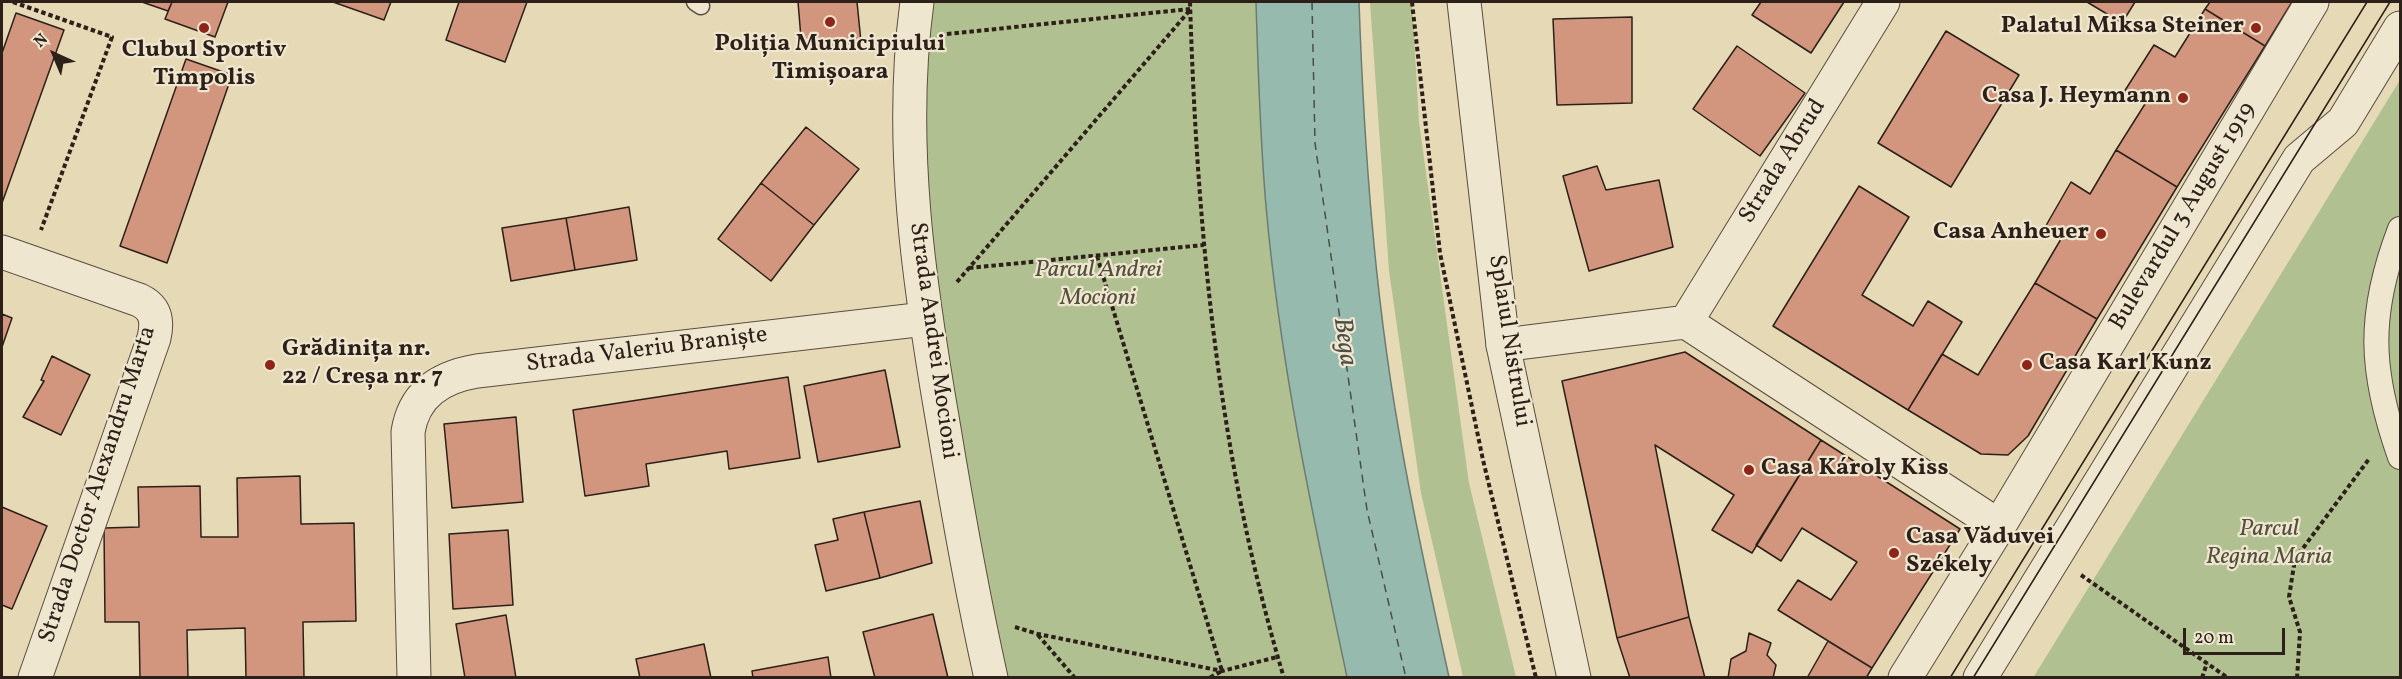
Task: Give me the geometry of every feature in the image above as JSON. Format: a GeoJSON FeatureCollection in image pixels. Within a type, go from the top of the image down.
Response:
{"type":"FeatureCollection","features":[{"type":"Feature","properties":{"kind":"street","name":"Strada Andrei Mocioni"},"geometry":{"type":"LineString","coordinates":[[917,2],[912,38],[912,179],[925,319],[977,615],[991,678]]}},
{"type":"Feature","properties":{"kind":"street","name":"Splaiul Nistrului"},"geometry":{"type":"LineString","coordinates":[[1464,2],[1503,345],[1574,678]]}},
{"type":"Feature","properties":{"kind":"street","name":"Strada Abrud"},"geometry":{"type":"LineString","coordinates":[[1686,322],[1883,2]]}},
{"type":"Feature","properties":{"kind":"street","name":"Bulevardul 3 August 1919"},"geometry":{"type":"LineString","coordinates":[[1905,678],[1999,526],[2312,2]]}},
{"type":"Feature","properties":{"kind":"street"},"geometry":{"type":"LineString","coordinates":[[1980,678],[2300,159],[2343,122],[2400,28]]}},
{"type":"Feature","properties":{"kind":"street"},"geometry":{"type":"LineString","coordinates":[[2400,229],[2390,255],[2376,309],[2377,370],[2391,430],[2400,457]]}},
{"type":"Feature","properties":{"kind":"street","name":"Strada Doctor Alexandru Marta"},"geometry":{"type":"LineString","coordinates":[[16,257],[144,302],[154,313],[156,326],[35,678]]}},
{"type":"Feature","properties":{"kind":"street","name":"Strada Valeriu Braniște"},"geometry":{"type":"LineString","coordinates":[[414,678],[408,441],[412,414],[422,397],[442,381],[463,374],[925,319]]}},
{"type":"Feature","properties":{"kind":"street"},"geometry":{"type":"LineString","coordinates":[[1503,345],[1686,322],[1999,526]]}},
{"type":"Feature","properties":{"kind":"path"},"geometry":{"type":"LineString","coordinates":[[13,2],[112,37],[16,257]]}},
{"type":"Feature","properties":{"kind":"path"},"geometry":{"type":"LineString","coordinates":[[1185,2],[1191,9]]}},
{"type":"Feature","properties":{"kind":"path"},"geometry":{"type":"LineString","coordinates":[[1190,2],[1204,245],[1216,351],[1256,579],[1284,678]]}},
{"type":"Feature","properties":{"kind":"path"},"geometry":{"type":"LineString","coordinates":[[1412,2],[1440,253],[1483,460],[1536,678]]}},
{"type":"Feature","properties":{"kind":"path"},"geometry":{"type":"LineString","coordinates":[[912,38],[1191,9]]}},
{"type":"Feature","properties":{"kind":"path"},"geometry":{"type":"LineString","coordinates":[[925,319],[1191,9]]}},
{"type":"Feature","properties":{"kind":"path"},"geometry":{"type":"LineString","coordinates":[[968,268],[1204,245]]}},
{"type":"Feature","properties":{"kind":"path"},"geometry":{"type":"LineString","coordinates":[[1096,256],[1222,671]]}},
{"type":"Feature","properties":{"kind":"path"},"geometry":{"type":"LineString","coordinates":[[2297,678],[2300,632],[2289,597],[2295,560],[2391,430]]}},
{"type":"Feature","properties":{"kind":"path"},"geometry":{"type":"LineString","coordinates":[[2077,572],[2228,678]]}},
{"type":"Feature","properties":{"kind":"path"},"geometry":{"type":"LineString","coordinates":[[977,615],[1038,634],[1222,671]]}},
{"type":"Feature","properties":{"kind":"path"},"geometry":{"type":"LineString","coordinates":[[1038,634],[1075,678]]}},
{"type":"Feature","properties":{"kind":"path"},"geometry":{"type":"LineString","coordinates":[[1209,678],[1222,671],[1278,657]]}},
{"type":"Feature","properties":{"kind":"path"},"geometry":{"type":"LineString","coordinates":[[2202,678],[2207,663]]}},
{"type":"Feature","properties":{"kind":"green space","name":"Parcul Andrei Mocioni"},"geometry":{"type":"Polygon","coordinates":[[[917,2],[1256,2],[1264,180],[1272,266],[1299,443],[1347,677],[991,677],[925,319],[917,2]]]}},
{"type":"Feature","properties":{"kind":"green space"},"geometry":{"type":"Polygon","coordinates":[[[1370,2],[1412,2],[1419,122],[1469,483],[1516,677],[1463,677],[1421,493],[1389,271],[1370,2]]]}},
{"type":"Feature","properties":{"kind":"green space","name":"Parcul Regina Maria"},"geometry":{"type":"Polygon","coordinates":[[[2400,80],[2400,677],[2033,678],[2400,80]]]}},
{"type":"Feature","properties":{"kind":"water","name":"Bega"},"geometry":{"type":"Polygon","coordinates":[[[1256,2],[1359,2],[1367,163],[1390,379],[1410,493],[1449,677],[1347,677],[1299,443],[1272,266],[1264,180],[1256,2]]]}},
{"type":"Feature","properties":{"kind":"building"},"geometry":{"type":"Polygon","coordinates":[[[142,2],[172,2],[168,11],[142,2]]]}},
{"type":"Feature","properties":{"kind":"building","name":"Clubul Sportiv Timpolis"},"geometry":{"type":"Polygon","coordinates":[[[172,2],[228,2],[215,37],[165,19],[172,2]]]}},
{"type":"Feature","properties":{"kind":"building"},"geometry":{"type":"Polygon","coordinates":[[[333,2],[391,2],[384,20],[333,2]]]}},
{"type":"Feature","properties":{"kind":"building"},"geometry":{"type":"Polygon","coordinates":[[[459,2],[527,2],[505,62],[446,40],[459,2]]]}},
{"type":"Feature","properties":{"kind":"building","name":"Poliția Municipiului Timișoara"},"geometry":{"type":"Polygon","coordinates":[[[798,2],[857,2],[861,42],[802,50],[798,2]]]}},
{"type":"Feature","properties":{"kind":"building"},"geometry":{"type":"Polygon","coordinates":[[[1761,2],[1844,2],[1811,53],[1752,15],[1761,2]]]}},
{"type":"Feature","properties":{"kind":"building"},"geometry":{"type":"Polygon","coordinates":[[[2087,2],[2135,2],[2122,23],[2087,2]]]}},
{"type":"Feature","properties":{"kind":"building","name":"Palatul Miksa Steiner"},"geometry":{"type":"Polygon","coordinates":[[[2210,2],[2292,2],[2265,46],[2205,9],[2210,2]]]}},
{"type":"Feature","properties":{"kind":"building","name":"Casa J. Heymann"},"geometry":{"type":"Polygon","coordinates":[[[2205,9],[2265,46],[2177,187],[2116,150],[2145,104],[2124,92],[2154,45],[2175,57],[2205,9]]]}},
{"type":"Feature","properties":{"kind":"building"},"geometry":{"type":"Polygon","coordinates":[[[16,13],[64,30],[2,203],[2,53],[16,13]]]}},
{"type":"Feature","properties":{"kind":"building"},"geometry":{"type":"Polygon","coordinates":[[[1632,17],[1632,103],[1557,105],[1553,19],[1632,17]]]}},
{"type":"Feature","properties":{"kind":"building"},"geometry":{"type":"Polygon","coordinates":[[[1946,31],[2019,75],[1951,187],[1878,143],[1946,31]]]}},
{"type":"Feature","properties":{"kind":"building"},"geometry":{"type":"Polygon","coordinates":[[[1737,46],[1805,93],[1760,156],[1693,109],[1737,46]]]}},
{"type":"Feature","properties":{"kind":"building"},"geometry":{"type":"Polygon","coordinates":[[[186,59],[232,75],[167,263],[120,246],[186,59]]]}},
{"type":"Feature","properties":{"kind":"building"},"geometry":{"type":"Polygon","coordinates":[[[806,127],[859,169],[814,225],[761,183],[806,127]]]}},
{"type":"Feature","properties":{"kind":"building","name":"Casa Anheuer"},"geometry":{"type":"Polygon","coordinates":[[[2116,150],[2177,187],[2097,319],[2035,283],[2061,239],[2044,229],[2071,182],[2090,194],[2116,150]]]}},
{"type":"Feature","properties":{"kind":"building"},"geometry":{"type":"Polygon","coordinates":[[[1597,166],[1606,190],[1659,180],[1673,247],[1589,271],[1563,176],[1597,166]]]}},
{"type":"Feature","properties":{"kind":"building"},"geometry":{"type":"Polygon","coordinates":[[[761,183],[814,225],[771,281],[718,239],[761,183]]]}},
{"type":"Feature","properties":{"kind":"building"},"geometry":{"type":"Polygon","coordinates":[[[1859,186],[1909,217],[1862,295],[1913,326],[1928,301],[1962,322],[1908,410],[1773,326],[1859,186]]]}},
{"type":"Feature","properties":{"kind":"building"},"geometry":{"type":"Polygon","coordinates":[[[629,207],[637,260],[575,270],[566,218],[629,207]]]}},
{"type":"Feature","properties":{"kind":"building"},"geometry":{"type":"Polygon","coordinates":[[[566,218],[575,270],[511,281],[502,228],[566,218]]]}},
{"type":"Feature","properties":{"kind":"building","name":"Casa Karl Kunz"},"geometry":{"type":"Polygon","coordinates":[[[2035,283],[2097,319],[2028,436],[2008,455],[1981,454],[1908,410],[1942,354],[1978,375],[2035,283]]]}},
{"type":"Feature","properties":{"kind":"building"},"geometry":{"type":"Polygon","coordinates":[[[2,314],[12,318],[2,347],[2,314]]]}},
{"type":"Feature","properties":{"kind":"building","name":"Casa Károly Kiss"},"geometry":{"type":"Polygon","coordinates":[[[1685,352],[1821,440],[1752,553],[1712,530],[1734,495],[1655,445],[1689,617],[1617,638],[1562,381],[1685,352]]]}},
{"type":"Feature","properties":{"kind":"building"},"geometry":{"type":"Polygon","coordinates":[[[52,356],[90,375],[61,435],[23,417],[44,381],[41,380],[52,356]]]}},
{"type":"Feature","properties":{"kind":"building"},"geometry":{"type":"Polygon","coordinates":[[[885,370],[900,447],[818,462],[804,386],[885,370]]]}},
{"type":"Feature","properties":{"kind":"building"},"geometry":{"type":"Polygon","coordinates":[[[788,377],[800,458],[729,469],[727,451],[646,464],[649,486],[585,496],[573,410],[788,377]]]}},
{"type":"Feature","properties":{"kind":"building"},"geometry":{"type":"Polygon","coordinates":[[[516,417],[523,502],[452,508],[444,424],[516,417]]]}},
{"type":"Feature","properties":{"kind":"building","name":"Casa Văduvei Székely"},"geometry":{"type":"Polygon","coordinates":[[[1821,440],[1960,529],[1872,668],[1778,610],[1798,580],[1831,600],[1857,562],[1802,528],[1781,561],[1756,545],[1821,440]]]}},
{"type":"Feature","properties":{"kind":"building"},"geometry":{"type":"Polygon","coordinates":[[[300,476],[301,524],[354,523],[356,621],[303,622],[304,678],[246,678],[245,628],[187,630],[188,678],[140,678],[139,622],[105,622],[104,528],[139,527],[138,487],[200,486],[201,537],[238,537],[237,478],[300,476]]]}},
{"type":"Feature","properties":{"kind":"building"},"geometry":{"type":"Polygon","coordinates":[[[920,501],[932,563],[880,578],[864,512],[920,501]]]}},
{"type":"Feature","properties":{"kind":"building"},"geometry":{"type":"Polygon","coordinates":[[[2,507],[47,526],[12,609],[2,605],[2,507]]]}},
{"type":"Feature","properties":{"kind":"building"},"geometry":{"type":"Polygon","coordinates":[[[864,512],[880,578],[826,591],[815,545],[838,540],[833,519],[864,512]]]}},
{"type":"Feature","properties":{"kind":"building"},"geometry":{"type":"Polygon","coordinates":[[[508,530],[513,605],[453,609],[449,534],[508,530]]]}},
{"type":"Feature","properties":{"kind":"building"},"geometry":{"type":"Polygon","coordinates":[[[933,614],[948,678],[875,678],[863,632],[933,614]]]}},
{"type":"Feature","properties":{"kind":"building"},"geometry":{"type":"Polygon","coordinates":[[[506,615],[516,678],[465,678],[456,624],[506,615]]]}},
{"type":"Feature","properties":{"kind":"building"},"geometry":{"type":"Polygon","coordinates":[[[1689,617],[1705,678],[1630,678],[1617,638],[1689,617]]]}},
{"type":"Feature","properties":{"kind":"building"},"geometry":{"type":"Polygon","coordinates":[[[1749,633],[1771,643],[1767,655],[1776,665],[1773,678],[1728,678],[1731,659],[1746,651],[1749,633]]]}},
{"type":"Feature","properties":{"kind":"building"},"geometry":{"type":"Polygon","coordinates":[[[1828,641],[1872,668],[1866,678],[1807,678],[1828,641]]]}},
{"type":"Feature","properties":{"kind":"building"},"geometry":{"type":"Polygon","coordinates":[[[704,644],[711,678],[640,678],[636,659],[704,644]]]}},
{"type":"Feature","properties":{"kind":"building"},"geometry":{"type":"Polygon","coordinates":[[[828,657],[831,678],[753,678],[752,671],[828,657]]]}},
{"type":"Feature","properties":{"kind":"ferry route"},"geometry":{"type":"LineString","coordinates":[[1312,2],[1315,143],[1367,510],[1406,678]]}},
{"type":"Feature","properties":{"kind":"tram line"},"geometry":{"type":"LineString","coordinates":[[1950,678],[2367,2]]}},
{"type":"Feature","properties":{"kind":"tram line"},"geometry":{"type":"LineString","coordinates":[[1973,678],[2390,2]]}},
{"type":"Feature","properties":{"kind":"place","name":"Poliția Municipiului Timișoara"},"geometry":{"type":"Point","coordinates":[830,22]}},
{"type":"Feature","properties":{"kind":"place","name":"Clubul Sportiv Timpolis"},"geometry":{"type":"Point","coordinates":[204,28]}},
{"type":"Feature","properties":{"kind":"place","name":"Palatul Miksa Steiner"},"geometry":{"type":"Point","coordinates":[2256,28]}},
{"type":"Feature","properties":{"kind":"place","name":"Casa J. Heymann"},"geometry":{"type":"Point","coordinates":[2183,98]}},
{"type":"Feature","properties":{"kind":"place","name":"Casa Anheuer"},"geometry":{"type":"Point","coordinates":[2101,234]}},
{"type":"Feature","properties":{"kind":"place","name":"Grădinița nr. 22 / Creșa nr. 7"},"geometry":{"type":"Point","coordinates":[270,365]}},
{"type":"Feature","properties":{"kind":"place","name":"Casa Karl Kunz"},"geometry":{"type":"Point","coordinates":[2027,365]}},
{"type":"Feature","properties":{"kind":"place","name":"Casa Károly Kiss"},"geometry":{"type":"Point","coordinates":[1749,470]}},
{"type":"Feature","properties":{"kind":"place","name":"Casa Văduvei Székely"},"geometry":{"type":"Point","coordinates":[1894,553]}}]}
